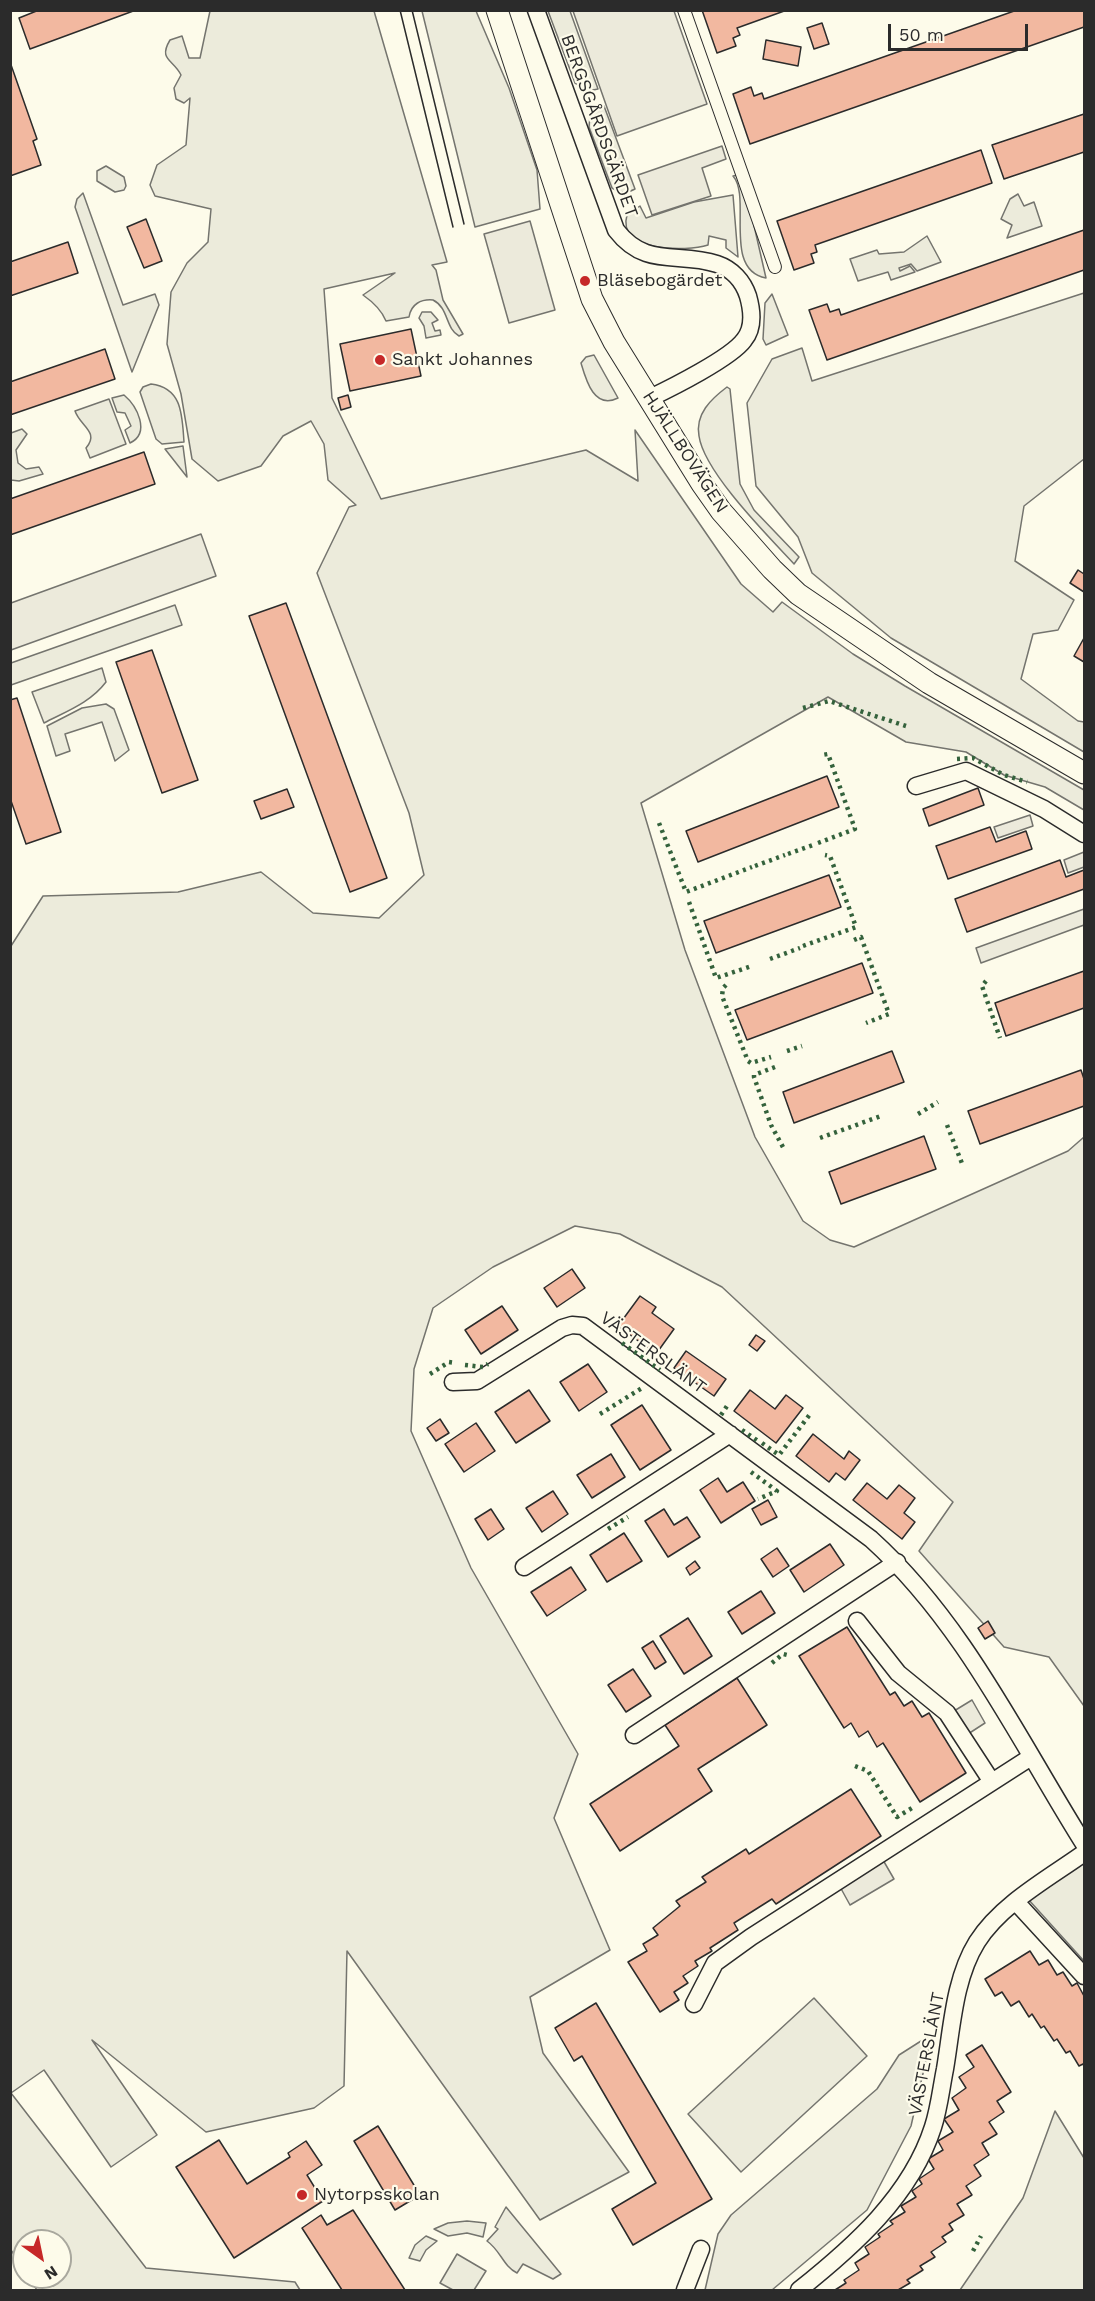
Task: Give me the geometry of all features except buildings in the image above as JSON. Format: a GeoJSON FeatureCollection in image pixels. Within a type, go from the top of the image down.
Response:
{"type":"FeatureCollection","features":[{"type":"Feature","properties":{"kind":"street","name":"HJÄLLBOVÄGEN"},"geometry":{"type":"LineString","coordinates":[[497,10],[592,299],[650,398],[721,511],[772,569],[798,594],[928,683],[1084,773]]}},
{"type":"Feature","properties":{"kind":"street","name":"BERGSGÅRDSGÄRDET"},"geometry":{"type":"LineString","coordinates":[[537,10],[616,230],[627,245],[638,251],[661,257],[718,264],[742,282],[747,295],[752,313],[744,341],[718,360],[650,398]]}},
{"type":"Feature","properties":{"kind":"street"},"geometry":{"type":"LineString","coordinates":[[684,10],[775,267]]}},
{"type":"Feature","properties":{"kind":"street"},"geometry":{"type":"LineString","coordinates":[[916,786],[966,771],[1044,809],[1084,834]]}},
{"type":"Feature","properties":{"kind":"street","name":"VÄSTERSLÄNT"},"geometry":{"type":"LineString","coordinates":[[453,1382],[477,1381],[562,1328],[572,1325],[583,1326],[871,1539],[897,1562],[932,1601],[975,1664],[1084,1844]]}},
{"type":"Feature","properties":{"kind":"street"},"geometry":{"type":"LineString","coordinates":[[524,1567],[730,1434]]}},
{"type":"Feature","properties":{"kind":"street"},"geometry":{"type":"LineString","coordinates":[[634,1735],[897,1562]]}},
{"type":"Feature","properties":{"kind":"street"},"geometry":{"type":"LineString","coordinates":[[857,1621],[898,1673],[947,1713],[992,1782]]}},
{"type":"Feature","properties":{"kind":"street"},"geometry":{"type":"LineString","coordinates":[[694,2004],[715,1964],[751,1937],[1031,1757]]}},
{"type":"Feature","properties":{"kind":"street","name":"VÄSTERSLÄNT"},"geometry":{"type":"LineString","coordinates":[[799,2290],[866,2232],[889,2205],[918,2160],[935,2117],[964,1970],[976,1942],[1016,1902],[1084,1853]]}},
{"type":"Feature","properties":{"kind":"street"},"geometry":{"type":"LineString","coordinates":[[1016,1902],[1084,1976]]}},
{"type":"Feature","properties":{"kind":"street"},"geometry":{"type":"LineString","coordinates":[[685,2290],[700,2248]]}},
{"type":"Feature","properties":{"kind":"shaded area"},"geometry":{"type":"Polygon","coordinates":[[[210,11],[374,11],[447,262],[432,265],[436,270],[443,300],[463,334],[459,336],[451,328],[442,308],[433,300],[417,303],[409,317],[386,321],[377,307],[363,295],[395,273],[324,289],[332,398],[381,499],[586,450],[638,481],[635,430],[741,584],[773,612],[782,602],[853,654],[1084,790],[1084,810],[1045,787],[1004,775],[966,752],[906,742],[828,697],[641,803],[685,950],[755,1137],[803,1221],[830,1240],[854,1247],[1068,1151],[1084,1137],[1084,1706],[1049,1657],[1004,1647],[919,1551],[953,1502],[722,1287],[620,1234],[575,1226],[493,1267],[433,1308],[414,1369],[411,1431],[471,1568],[578,1754],[554,1818],[610,1950],[530,1997],[543,2053],[629,2172],[540,2220],[347,1951],[344,2086],[314,2108],[206,2132],[92,2040],[157,2135],[111,2167],[44,2070],[11,2093],[11,946],[43,896],[178,892],[261,872],[313,913],[379,918],[424,875],[409,813],[317,573],[349,507],[356,505],[328,480],[324,444],[311,421],[283,436],[261,466],[218,481],[192,459],[181,394],[167,344],[171,292],[187,263],[208,242],[211,209],[155,196],[150,185],[157,165],[186,145],[190,98],[184,103],[176,99],[174,88],[181,75],[166,56],[166,52],[170,40],[182,36],[189,58],[200,58],[210,11]]]}},
{"type":"Feature","properties":{"kind":"shaded area"},"geometry":{"type":"Polygon","coordinates":[[[422,11],[476,11],[509,88],[537,170],[540,209],[475,227],[422,11]]]}},
{"type":"Feature","properties":{"kind":"shaded area"},"geometry":{"type":"Polygon","coordinates":[[[548,11],[570,11],[598,89],[588,91],[575,83],[548,11]]]}},
{"type":"Feature","properties":{"kind":"shaded area"},"geometry":{"type":"Polygon","coordinates":[[[573,11],[674,11],[707,104],[617,136],[573,11]]]}},
{"type":"Feature","properties":{"kind":"shaded area"},"geometry":{"type":"Polygon","coordinates":[[[604,106],[635,189],[629,192],[621,192],[612,188],[589,127],[590,116],[604,106]]]}},
{"type":"Feature","properties":{"kind":"shaded area"},"geometry":{"type":"Polygon","coordinates":[[[722,146],[726,159],[702,168],[711,196],[652,215],[638,175],[722,146]]]}},
{"type":"Feature","properties":{"kind":"shaded area"},"geometry":{"type":"Polygon","coordinates":[[[106,166],[124,177],[126,186],[124,190],[115,192],[97,181],[97,171],[106,166]]]}},
{"type":"Feature","properties":{"kind":"shaded area"},"geometry":{"type":"Polygon","coordinates":[[[738,175],[744,182],[766,278],[753,272],[745,262],[741,248],[740,200],[738,186],[733,176],[738,175]]]}},
{"type":"Feature","properties":{"kind":"shaded area"},"geometry":{"type":"Polygon","coordinates":[[[83,193],[123,305],[155,294],[159,305],[132,372],[75,207],[77,199],[83,193]]]}},
{"type":"Feature","properties":{"kind":"shaded area"},"geometry":{"type":"Polygon","coordinates":[[[1018,194],[1024,206],[1034,202],[1042,226],[1007,238],[1012,225],[1001,219],[1010,199],[1018,194]]]}},
{"type":"Feature","properties":{"kind":"shaded area"},"geometry":{"type":"Polygon","coordinates":[[[733,195],[738,257],[726,248],[726,240],[709,236],[708,245],[670,248],[642,243],[632,236],[626,227],[627,215],[640,206],[646,218],[694,202],[733,195]]]}},
{"type":"Feature","properties":{"kind":"shaded area"},"geometry":{"type":"Polygon","coordinates":[[[530,221],[555,310],[509,323],[484,234],[530,221]]]}},
{"type":"Feature","properties":{"kind":"shaded area"},"geometry":{"type":"Polygon","coordinates":[[[927,236],[941,262],[917,271],[911,264],[899,268],[900,271],[910,266],[915,272],[891,280],[888,272],[858,281],[850,259],[877,250],[879,254],[904,252],[927,236]]]}},
{"type":"Feature","properties":{"kind":"shaded area"},"geometry":{"type":"Polygon","coordinates":[[[1084,293],[1084,459],[1024,506],[1015,561],[1074,600],[1058,630],[1033,634],[1021,679],[1078,721],[1084,722],[1084,752],[891,638],[812,573],[798,537],[756,486],[747,403],[772,359],[802,348],[812,381],[1084,293]]]}},
{"type":"Feature","properties":{"kind":"shaded area"},"geometry":{"type":"Polygon","coordinates":[[[772,294],[788,335],[766,345],[763,339],[765,303],[772,294]]]}},
{"type":"Feature","properties":{"kind":"shaded area"},"geometry":{"type":"Polygon","coordinates":[[[422,312],[431,312],[438,320],[432,323],[435,331],[440,330],[441,335],[426,338],[424,326],[419,318],[422,312]]]}},
{"type":"Feature","properties":{"kind":"shaded area"},"geometry":{"type":"Polygon","coordinates":[[[594,355],[618,398],[610,401],[603,400],[592,391],[581,363],[586,357],[594,355]]]}},
{"type":"Feature","properties":{"kind":"shaded area"},"geometry":{"type":"Polygon","coordinates":[[[151,384],[162,387],[175,397],[181,413],[184,442],[162,444],[156,439],[140,392],[143,387],[151,384]]]}},
{"type":"Feature","properties":{"kind":"shaded area"},"geometry":{"type":"Polygon","coordinates":[[[727,387],[730,389],[740,484],[754,510],[799,557],[794,564],[724,485],[703,451],[699,436],[699,421],[710,402],[727,387]]]}},
{"type":"Feature","properties":{"kind":"shaded area"},"geometry":{"type":"Polygon","coordinates":[[[124,395],[137,412],[141,426],[140,433],[130,443],[125,430],[131,426],[125,413],[117,412],[112,398],[124,395]]]}},
{"type":"Feature","properties":{"kind":"shaded area"},"geometry":{"type":"Polygon","coordinates":[[[109,399],[126,444],[90,458],[86,448],[90,442],[90,433],[75,411],[109,399]]]}},
{"type":"Feature","properties":{"kind":"shaded area"},"geometry":{"type":"Polygon","coordinates":[[[22,429],[27,434],[16,450],[18,463],[26,469],[39,467],[43,474],[19,481],[11,480],[11,433],[22,429]]]}},
{"type":"Feature","properties":{"kind":"shaded area"},"geometry":{"type":"Polygon","coordinates":[[[183,446],[187,477],[165,449],[183,446]]]}},
{"type":"Feature","properties":{"kind":"shaded area"},"geometry":{"type":"Polygon","coordinates":[[[201,534],[216,576],[11,650],[11,603],[201,534]]]}},
{"type":"Feature","properties":{"kind":"shaded area"},"geometry":{"type":"Polygon","coordinates":[[[175,605],[182,625],[11,685],[11,663],[175,605]]]}},
{"type":"Feature","properties":{"kind":"shaded area"},"geometry":{"type":"Polygon","coordinates":[[[102,668],[106,682],[93,696],[44,723],[32,692],[102,668]]]}},
{"type":"Feature","properties":{"kind":"shaded area"},"geometry":{"type":"Polygon","coordinates":[[[106,704],[114,709],[129,750],[115,761],[102,722],[65,734],[70,751],[56,756],[47,726],[82,708],[106,704]]]}},
{"type":"Feature","properties":{"kind":"shaded area"},"geometry":{"type":"Polygon","coordinates":[[[1030,815],[1033,826],[998,838],[994,827],[1030,815]]]}},
{"type":"Feature","properties":{"kind":"shaded area"},"geometry":{"type":"Polygon","coordinates":[[[1084,852],[1084,867],[1068,873],[1064,860],[1084,852]]]}},
{"type":"Feature","properties":{"kind":"shaded area"},"geometry":{"type":"Polygon","coordinates":[[[1084,909],[1084,925],[981,963],[976,948],[1084,909]]]}},
{"type":"Feature","properties":{"kind":"shaded area"},"geometry":{"type":"Polygon","coordinates":[[[972,1700],[985,1723],[968,1734],[954,1711],[972,1700]]]}},
{"type":"Feature","properties":{"kind":"shaded area"},"geometry":{"type":"Polygon","coordinates":[[[883,1860],[894,1879],[850,1905],[839,1885],[883,1860]]]}},
{"type":"Feature","properties":{"kind":"shaded area"},"geometry":{"type":"Polygon","coordinates":[[[1084,1862],[1084,1961],[1028,1899],[1084,1862]]]}},
{"type":"Feature","properties":{"kind":"shaded area"},"geometry":{"type":"Polygon","coordinates":[[[814,1998],[867,2056],[741,2172],[688,2114],[814,1998]]]}},
{"type":"Feature","properties":{"kind":"shaded area"},"geometry":{"type":"Polygon","coordinates":[[[932,2034],[911,2126],[867,2210],[772,2290],[705,2290],[718,2234],[731,2215],[877,2089],[899,2055],[932,2034]]]}},
{"type":"Feature","properties":{"kind":"shaded area"},"geometry":{"type":"Polygon","coordinates":[[[11,2093],[146,2268],[295,2282],[300,2290],[37,2290],[72,2289],[72,2229],[12,2229],[12,2252],[11,2093]]]}},
{"type":"Feature","properties":{"kind":"shaded area"},"geometry":{"type":"Polygon","coordinates":[[[1055,2111],[1084,2158],[1084,2290],[960,2290],[1023,2198],[1055,2111]]]}},
{"type":"Feature","properties":{"kind":"shaded area"},"geometry":{"type":"Polygon","coordinates":[[[506,2207],[561,2274],[553,2279],[523,2264],[517,2273],[487,2241],[498,2229],[495,2227],[506,2207]]]}},
{"type":"Feature","properties":{"kind":"shaded area"},"geometry":{"type":"Polygon","coordinates":[[[467,2221],[486,2223],[483,2237],[467,2233],[448,2236],[434,2229],[448,2223],[467,2221]]]}},
{"type":"Feature","properties":{"kind":"shaded area"},"geometry":{"type":"Polygon","coordinates":[[[426,2236],[437,2241],[426,2250],[420,2261],[409,2258],[415,2245],[426,2236]]]}},
{"type":"Feature","properties":{"kind":"shaded area"},"geometry":{"type":"Polygon","coordinates":[[[457,2254],[486,2271],[474,2290],[453,2290],[440,2283],[457,2254]]]}},
{"type":"Feature","properties":{"kind":"tram line"},"geometry":{"type":"LineString","coordinates":[[400,10],[453,227]]}},
{"type":"Feature","properties":{"kind":"tram line"},"geometry":{"type":"LineString","coordinates":[[412,10],[464,224]]}},
{"type":"Feature","properties":{"kind":"hedge"},"geometry":{"type":"LineString","coordinates":[[803,708],[829,701],[906,726]]}},
{"type":"Feature","properties":{"kind":"hedge"},"geometry":{"type":"LineString","coordinates":[[818,843],[855,829],[828,754],[822,755]]}},
{"type":"Feature","properties":{"kind":"hedge"},"geometry":{"type":"LineString","coordinates":[[957,759],[973,758],[1004,775],[1027,782]]}},
{"type":"Feature","properties":{"kind":"hedge"},"geometry":{"type":"LineString","coordinates":[[659,823],[686,892],[752,867]]}},
{"type":"Feature","properties":{"kind":"hedge"},"geometry":{"type":"LineString","coordinates":[[788,854],[816,844]]}},
{"type":"Feature","properties":{"kind":"hedge"},"geometry":{"type":"LineString","coordinates":[[755,866],[785,855]]}},
{"type":"Feature","properties":{"kind":"hedge"},"geometry":{"type":"LineString","coordinates":[[803,946],[856,927],[830,856],[825,855]]}},
{"type":"Feature","properties":{"kind":"hedge"},"geometry":{"type":"LineString","coordinates":[[689,902],[716,978],[752,966]]}},
{"type":"Feature","properties":{"kind":"hedge"},"geometry":{"type":"LineString","coordinates":[[854,940],[861,937],[889,1014],[866,1023]]}},
{"type":"Feature","properties":{"kind":"hedge"},"geometry":{"type":"LineString","coordinates":[[770,959],[800,948]]}},
{"type":"Feature","properties":{"kind":"hedge"},"geometry":{"type":"LineString","coordinates":[[986,981],[982,986],[1000,1038]]}},
{"type":"Feature","properties":{"kind":"hedge"},"geometry":{"type":"LineString","coordinates":[[726,985],[722,996],[748,1061],[751,1063],[771,1057]]}},
{"type":"Feature","properties":{"kind":"hedge"},"geometry":{"type":"LineString","coordinates":[[787,1051],[802,1046]]}},
{"type":"Feature","properties":{"kind":"hedge"},"geometry":{"type":"LineString","coordinates":[[775,1067],[754,1075],[754,1077],[771,1125],[784,1149]]}},
{"type":"Feature","properties":{"kind":"hedge"},"geometry":{"type":"LineString","coordinates":[[918,1114],[938,1102]]}},
{"type":"Feature","properties":{"kind":"hedge"},"geometry":{"type":"LineString","coordinates":[[820,1138],[881,1116]]}},
{"type":"Feature","properties":{"kind":"hedge"},"geometry":{"type":"LineString","coordinates":[[947,1125],[963,1166]]}},
{"type":"Feature","properties":{"kind":"hedge"},"geometry":{"type":"LineString","coordinates":[[622,1343],[660,1370]]}},
{"type":"Feature","properties":{"kind":"hedge"},"geometry":{"type":"LineString","coordinates":[[430,1374],[449,1362],[456,1363]]}},
{"type":"Feature","properties":{"kind":"hedge"},"geometry":{"type":"LineString","coordinates":[[465,1365],[483,1367],[488,1364]]}},
{"type":"Feature","properties":{"kind":"hedge"},"geometry":{"type":"LineString","coordinates":[[600,1414],[642,1388]]}},
{"type":"Feature","properties":{"kind":"hedge"},"geometry":{"type":"LineString","coordinates":[[721,1415],[727,1406]]}},
{"type":"Feature","properties":{"kind":"hedge"},"geometry":{"type":"LineString","coordinates":[[762,1443],[779,1455],[811,1413]]}},
{"type":"Feature","properties":{"kind":"hedge"},"geometry":{"type":"LineString","coordinates":[[742,1430],[758,1441]]}},
{"type":"Feature","properties":{"kind":"hedge"},"geometry":{"type":"LineString","coordinates":[[751,1472],[777,1491],[758,1499]]}},
{"type":"Feature","properties":{"kind":"hedge"},"geometry":{"type":"LineString","coordinates":[[608,1529],[628,1517]]}},
{"type":"Feature","properties":{"kind":"hedge"},"geometry":{"type":"LineString","coordinates":[[772,1663],[783,1654],[791,1656]]}},
{"type":"Feature","properties":{"kind":"hedge"},"geometry":{"type":"LineString","coordinates":[[855,1766],[868,1771],[897,1817],[912,1808]]}},
{"type":"Feature","properties":{"kind":"hedge"},"geometry":{"type":"LineString","coordinates":[[973,2251],[981,2236]]}},
{"type":"Feature","properties":{"kind":"place","name":"Bläsebogärdet"},"geometry":{"type":"Point","coordinates":[585,281]}},
{"type":"Feature","properties":{"kind":"place","name":"Sankt Johannes"},"geometry":{"type":"Point","coordinates":[380,360]}},
{"type":"Feature","properties":{"kind":"place","name":"Nytorpsskolan"},"geometry":{"type":"Point","coordinates":[302,2195]}}]}
